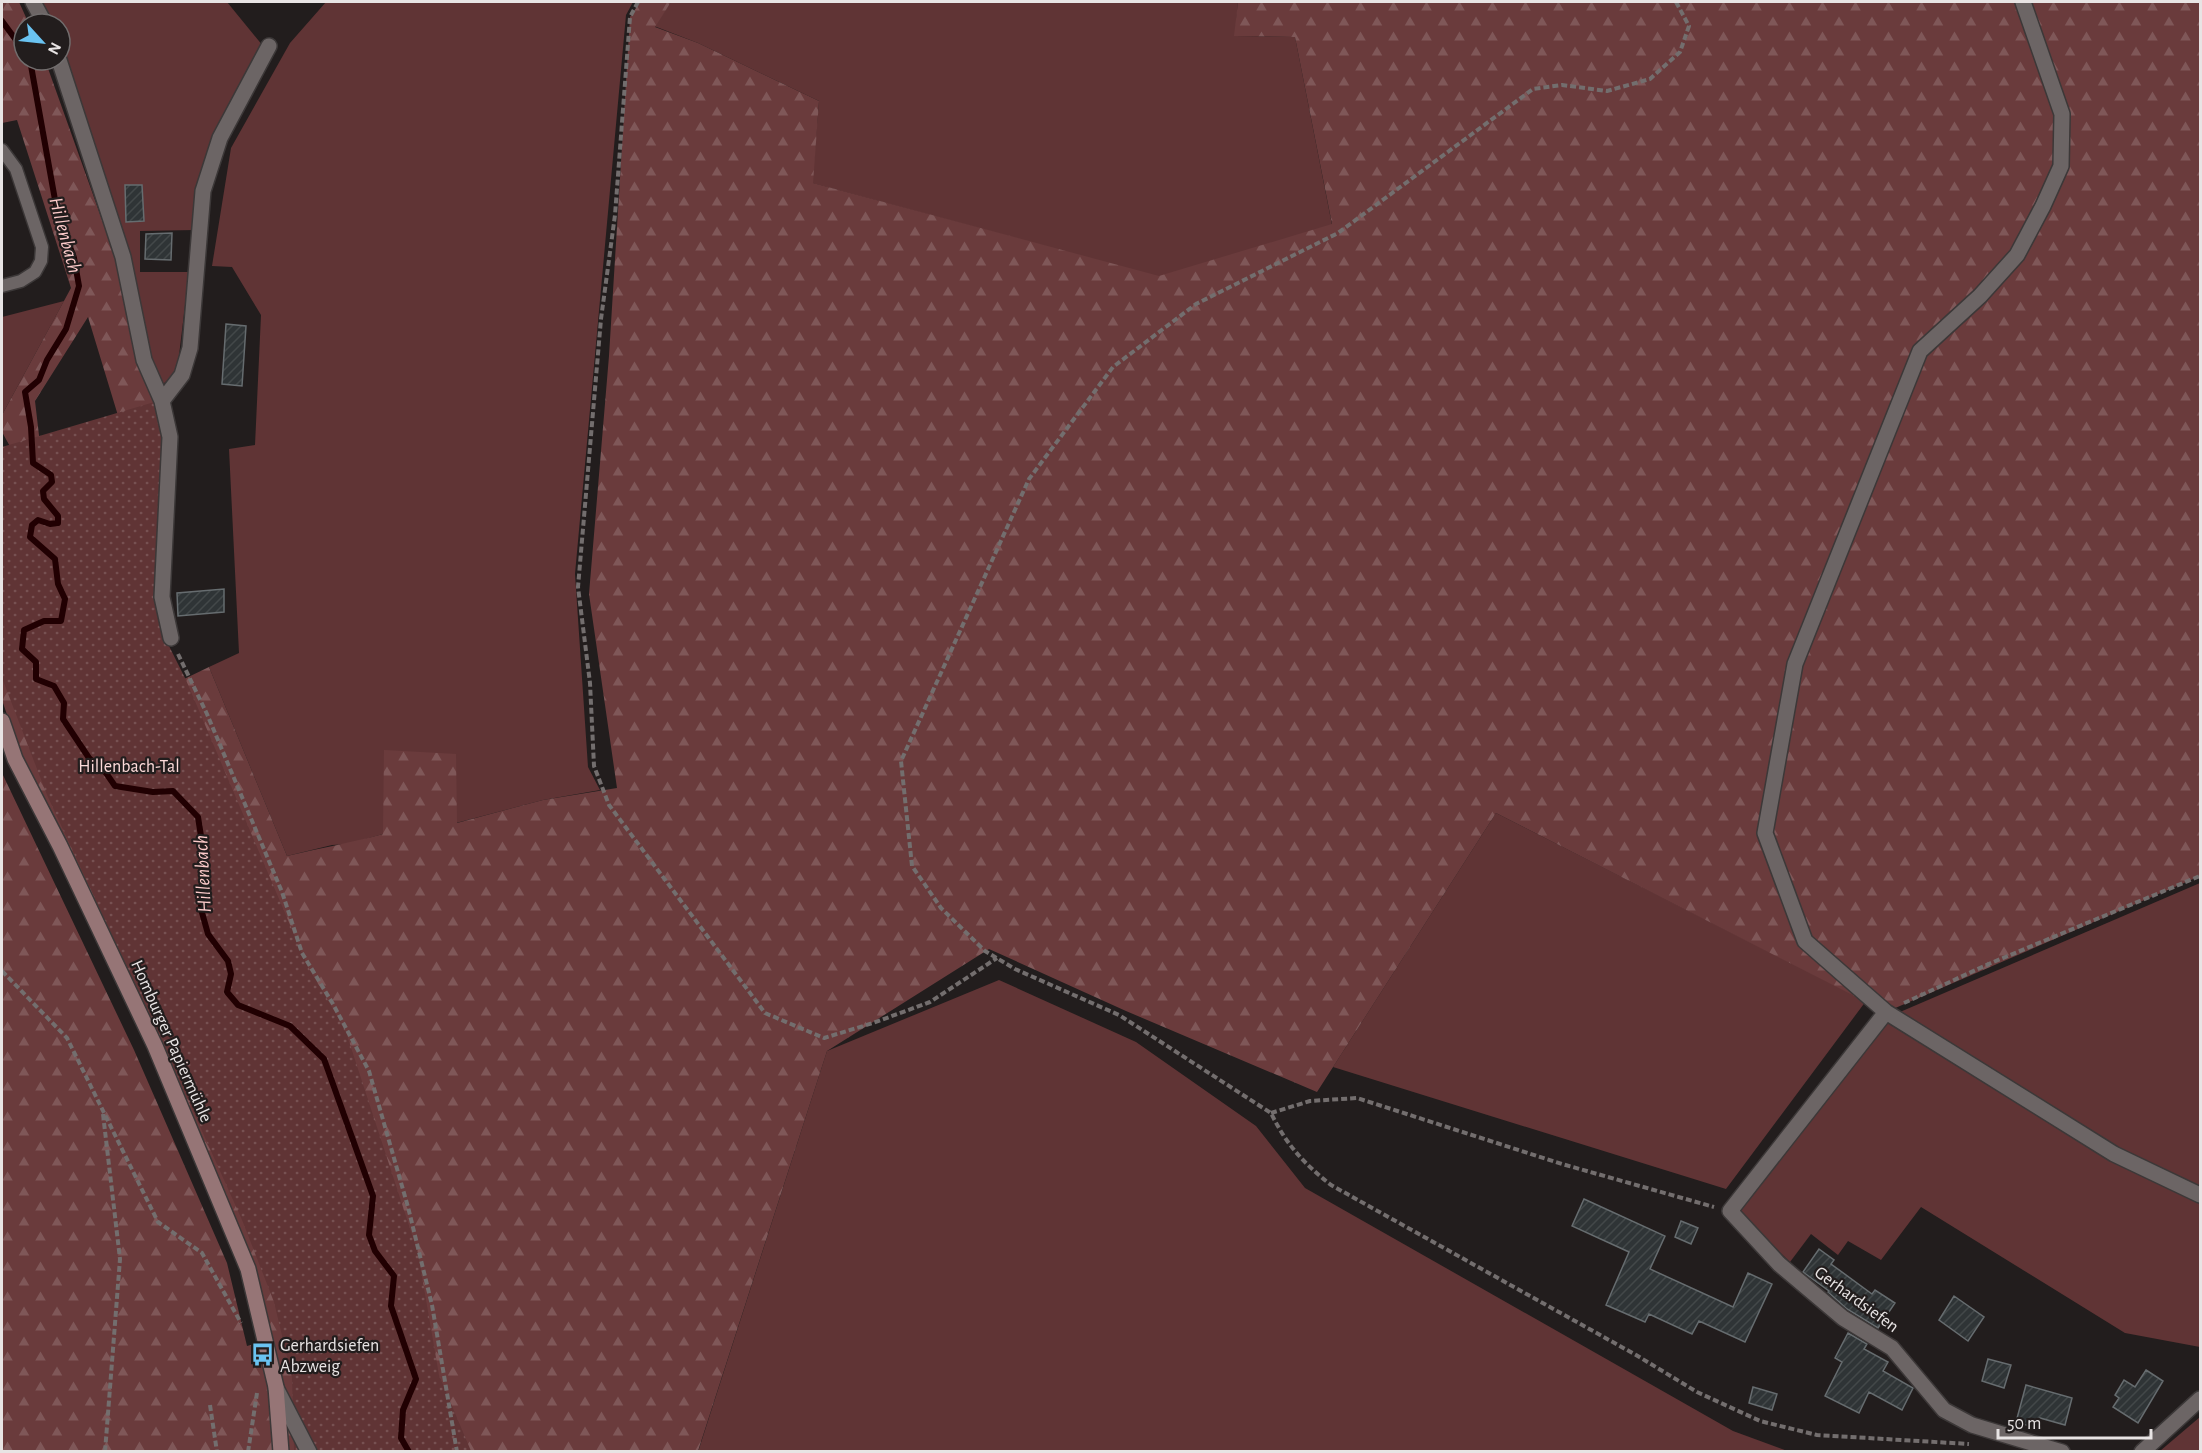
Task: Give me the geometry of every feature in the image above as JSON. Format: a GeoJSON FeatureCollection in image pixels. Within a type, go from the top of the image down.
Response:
{"type":"FeatureCollection","features":[{"type":"Feature","properties":{"kind":"main road","name":"Homburger Papiermühle"},"geometry":{"type":"LineString","coordinates":[[2,721],[15,759],[60,846],[155,1046],[248,1269],[276,1388],[281,1452]]}},
{"type":"Feature","properties":{"kind":"street"},"geometry":{"type":"LineString","coordinates":[[2023,2],[2062,114],[2061,166],[2017,255],[1980,296],[1920,351],[1895,420],[1795,664],[1765,833],[1804,941],[1886,1012],[2114,1154],[2200,1195]]}},
{"type":"Feature","properties":{"kind":"street"},"geometry":{"type":"LineString","coordinates":[[162,401],[182,375],[190,348],[203,191],[220,138],[269,46]]}},
{"type":"Feature","properties":{"kind":"street"},"geometry":{"type":"LineString","coordinates":[[63,72],[123,257],[144,360],[162,401],[170,437],[162,597],[171,638]]}},
{"type":"Feature","properties":{"kind":"street"},"geometry":{"type":"LineString","coordinates":[[1730,1211],[1886,1012]]}},
{"type":"Feature","properties":{"kind":"street","name":"Gerhardsiefen"},"geometry":{"type":"LineString","coordinates":[[1730,1211],[1779,1264],[1843,1318],[1892,1348],[1944,1410],[1972,1425],[2062,1452]]}},
{"type":"Feature","properties":{"kind":"street"},"geometry":{"type":"LineString","coordinates":[[276,1388],[309,1452]]}},
{"type":"Feature","properties":{"kind":"street"},"geometry":{"type":"LineString","coordinates":[[2142,1452],[2200,1399]]}},
{"type":"Feature","properties":{"kind":"lane"},"geometry":{"type":"LineString","coordinates":[[2,150],[16,169],[42,247],[41,261],[35,272],[21,282],[2,286]]}},
{"type":"Feature","properties":{"kind":"path"},"geometry":{"type":"LineString","coordinates":[[638,2],[630,17],[615,215],[602,319],[578,586],[590,683],[594,766],[609,805],[765,1013],[824,1038],[930,1002],[997,958]]}},
{"type":"Feature","properties":{"kind":"path"},"geometry":{"type":"LineString","coordinates":[[1676,2],[1689,27],[1680,52],[1650,79],[1607,91],[1562,85],[1533,89],[1338,233],[1196,304],[1113,367],[1029,479],[901,761],[912,866],[941,908],[985,951],[1015,969],[1119,1015],[1271,1113],[1282,1136],[1307,1167],[1330,1185],[1636,1355],[1697,1392],[1760,1421],[1817,1435],[1973,1444]]}},
{"type":"Feature","properties":{"kind":"path"},"geometry":{"type":"LineString","coordinates":[[171,638],[207,714],[282,892],[302,953],[369,1071],[408,1207],[432,1305],[458,1452]]}},
{"type":"Feature","properties":{"kind":"path"},"geometry":{"type":"LineString","coordinates":[[1886,1012],[1991,963],[2200,876]]}},
{"type":"Feature","properties":{"kind":"path"},"geometry":{"type":"LineString","coordinates":[[2,971],[67,1038],[158,1222],[202,1253],[244,1327]]}},
{"type":"Feature","properties":{"kind":"path"},"geometry":{"type":"LineString","coordinates":[[1271,1113],[1310,1101],[1357,1098],[1562,1164],[1730,1211]]}},
{"type":"Feature","properties":{"kind":"path"},"geometry":{"type":"LineString","coordinates":[[103,1111],[120,1259],[105,1452]]}},
{"type":"Feature","properties":{"kind":"path"},"geometry":{"type":"LineString","coordinates":[[248,1452],[259,1383]]}},
{"type":"Feature","properties":{"kind":"path"},"geometry":{"type":"LineString","coordinates":[[210,1405],[217,1452]]}},
{"type":"Feature","properties":{"kind":"green space"},"geometry":{"type":"Polygon","coordinates":[[[2,2],[19,2],[24,12],[12,12],[12,72],[49,72],[116,259],[157,405],[163,444],[160,529],[123,432],[88,317],[35,401],[45,487],[33,488],[2,432],[2,415],[71,288],[17,120],[2,123],[2,2]]]}},
{"type":"Feature","properties":{"kind":"green space"},"geometry":{"type":"Polygon","coordinates":[[[39,2],[227,2],[263,46],[204,160],[195,230],[140,231],[140,272],[189,272],[177,372],[162,385],[148,360],[129,258],[68,72],[72,72],[72,12],[44,12],[39,2]]]}},
{"type":"Feature","properties":{"kind":"green space"},"geometry":{"type":"Polygon","coordinates":[[[326,2],[633,2],[626,15],[575,574],[588,767],[600,790],[543,800],[456,823],[383,834],[348,844],[332,845],[287,856],[209,667],[239,653],[229,449],[255,445],[261,315],[232,267],[212,266],[231,148],[290,43],[326,2]]]}},
{"type":"Feature","properties":{"kind":"green space"},"geometry":{"type":"Polygon","coordinates":[[[640,2],[671,2],[655,27],[698,43],[819,101],[813,183],[1159,276],[1332,224],[1295,37],[1234,36],[1238,2],[2200,2],[2200,876],[1886,1012],[1496,813],[1317,1092],[1126,1011],[989,949],[827,1051],[698,1451],[2,1451],[2,773],[134,1050],[227,1263],[247,1346],[273,1339],[255,1266],[164,1046],[22,759],[2,700],[2,566],[180,681],[209,667],[287,856],[383,834],[384,750],[456,754],[457,823],[543,800],[617,788],[589,594],[609,356],[630,17],[640,2]]]}},
{"type":"Feature","properties":{"kind":"green space"},"geometry":{"type":"Polygon","coordinates":[[[671,2],[1238,2],[1235,36],[1295,37],[1332,225],[1159,277],[812,183],[819,101],[698,43],[654,26],[671,2]]]}},
{"type":"Feature","properties":{"kind":"green space"},"geometry":{"type":"Polygon","coordinates":[[[64,301],[2,415],[2,317],[64,301]]]}},
{"type":"Feature","properties":{"kind":"green space","name":"Hillenbach-Tal"},"geometry":{"type":"Polygon","coordinates":[[[161,400],[161,580],[167,642],[186,680],[308,967],[345,1029],[418,1253],[439,1375],[471,1451],[294,1451],[292,1378],[274,1302],[242,1220],[47,795],[2,678],[2,447],[161,400]]]}},
{"type":"Feature","properties":{"kind":"green space"},"geometry":{"type":"Polygon","coordinates":[[[1496,813],[1866,1001],[1726,1189],[1333,1067],[1496,813]]]}},
{"type":"Feature","properties":{"kind":"green space"},"geometry":{"type":"Polygon","coordinates":[[[2200,883],[2200,1188],[2114,1147],[1900,1012],[2200,883]]]}},
{"type":"Feature","properties":{"kind":"green space"},"geometry":{"type":"Polygon","coordinates":[[[999,980],[1136,1042],[1256,1126],[1305,1188],[1733,1431],[1790,1452],[698,1452],[827,1051],[999,980]]]}},
{"type":"Feature","properties":{"kind":"green space"},"geometry":{"type":"Polygon","coordinates":[[[1888,1023],[2113,1161],[2200,1203],[2200,1347],[2125,1333],[1921,1207],[1881,1260],[1848,1241],[1838,1255],[1811,1234],[1790,1262],[1735,1209],[1888,1023]]]}},
{"type":"Feature","properties":{"kind":"green space"},"geometry":{"type":"Polygon","coordinates":[[[2200,1417],[2200,1451],[2160,1451],[2200,1417]]]}},
{"type":"Feature","properties":{"kind":"building"},"geometry":{"type":"Polygon","coordinates":[[[125,185],[142,185],[144,221],[126,222],[125,185]]]}},
{"type":"Feature","properties":{"kind":"building"},"geometry":{"type":"Polygon","coordinates":[[[172,233],[171,260],[145,259],[146,234],[172,233]]]}},
{"type":"Feature","properties":{"kind":"building"},"geometry":{"type":"Polygon","coordinates":[[[226,324],[246,326],[242,386],[222,384],[226,324]]]}},
{"type":"Feature","properties":{"kind":"building"},"geometry":{"type":"Polygon","coordinates":[[[224,589],[224,612],[178,616],[177,593],[224,589]]]}},
{"type":"Feature","properties":{"kind":"building"},"geometry":{"type":"Polygon","coordinates":[[[1584,1199],[1665,1236],[1650,1269],[1733,1307],[1748,1273],[1772,1284],[1745,1342],[1699,1321],[1692,1334],[1649,1314],[1645,1322],[1606,1305],[1629,1252],[1572,1226],[1584,1199]]]}},
{"type":"Feature","properties":{"kind":"building"},"geometry":{"type":"Polygon","coordinates":[[[1681,1221],[1698,1228],[1691,1244],[1675,1237],[1681,1221]]]}},
{"type":"Feature","properties":{"kind":"building"},"geometry":{"type":"Polygon","coordinates":[[[1819,1249],[1834,1260],[1831,1264],[1872,1294],[1875,1290],[1895,1303],[1878,1328],[1847,1309],[1829,1291],[1803,1272],[1819,1249]]]}},
{"type":"Feature","properties":{"kind":"building"},"geometry":{"type":"Polygon","coordinates":[[[1954,1296],[1984,1317],[1968,1341],[1939,1320],[1954,1296]]]}},
{"type":"Feature","properties":{"kind":"building"},"geometry":{"type":"Polygon","coordinates":[[[1848,1333],[1867,1344],[1864,1349],[1888,1362],[1883,1371],[1913,1388],[1902,1410],[1869,1392],[1859,1413],[1825,1396],[1842,1362],[1835,1358],[1848,1333]]]}},
{"type":"Feature","properties":{"kind":"building"},"geometry":{"type":"Polygon","coordinates":[[[1988,1359],[2011,1365],[2004,1388],[1982,1381],[1988,1359]]]}},
{"type":"Feature","properties":{"kind":"building"},"geometry":{"type":"Polygon","coordinates":[[[2146,1370],[2163,1381],[2138,1423],[2113,1407],[2119,1398],[2115,1395],[2124,1380],[2135,1387],[2146,1370]]]}},
{"type":"Feature","properties":{"kind":"building"},"geometry":{"type":"Polygon","coordinates":[[[2026,1385],[2072,1398],[2065,1425],[2040,1418],[2037,1428],[2016,1422],[2026,1385]]]}},
{"type":"Feature","properties":{"kind":"building"},"geometry":{"type":"Polygon","coordinates":[[[1753,1387],[1777,1394],[1772,1410],[1749,1403],[1753,1387]]]}},
{"type":"Feature","properties":{"kind":"waterway","name":"Hillenbach"},"geometry":{"type":"LineString","coordinates":[[2,21],[12,35]]}},
{"type":"Feature","properties":{"kind":"waterway","name":"Hillenbach"},"geometry":{"type":"LineString","coordinates":[[32,72],[57,211],[74,258],[79,286],[66,329],[47,360],[39,380],[25,392],[31,427],[33,463],[51,475],[52,482],[43,491],[44,499],[58,516],[58,523],[50,524],[38,520],[32,525],[30,537],[55,559],[58,584],[65,599],[61,621],[44,621],[24,630],[22,649],[36,662],[36,679],[54,686],[64,703],[63,719],[89,758],[106,773],[115,786],[153,792],[173,791],[198,817],[203,849],[201,909],[208,934],[228,961],[231,974],[227,992],[238,1005],[290,1026],[324,1059],[373,1196],[369,1235],[375,1251],[394,1276],[391,1306],[416,1379],[403,1410],[401,1438],[409,1452]]}},
{"type":"Feature","properties":{"kind":"place","name":"Gerhardsiefen Abzweig"},"geometry":{"type":"Point","coordinates":[262,1355]}}]}
